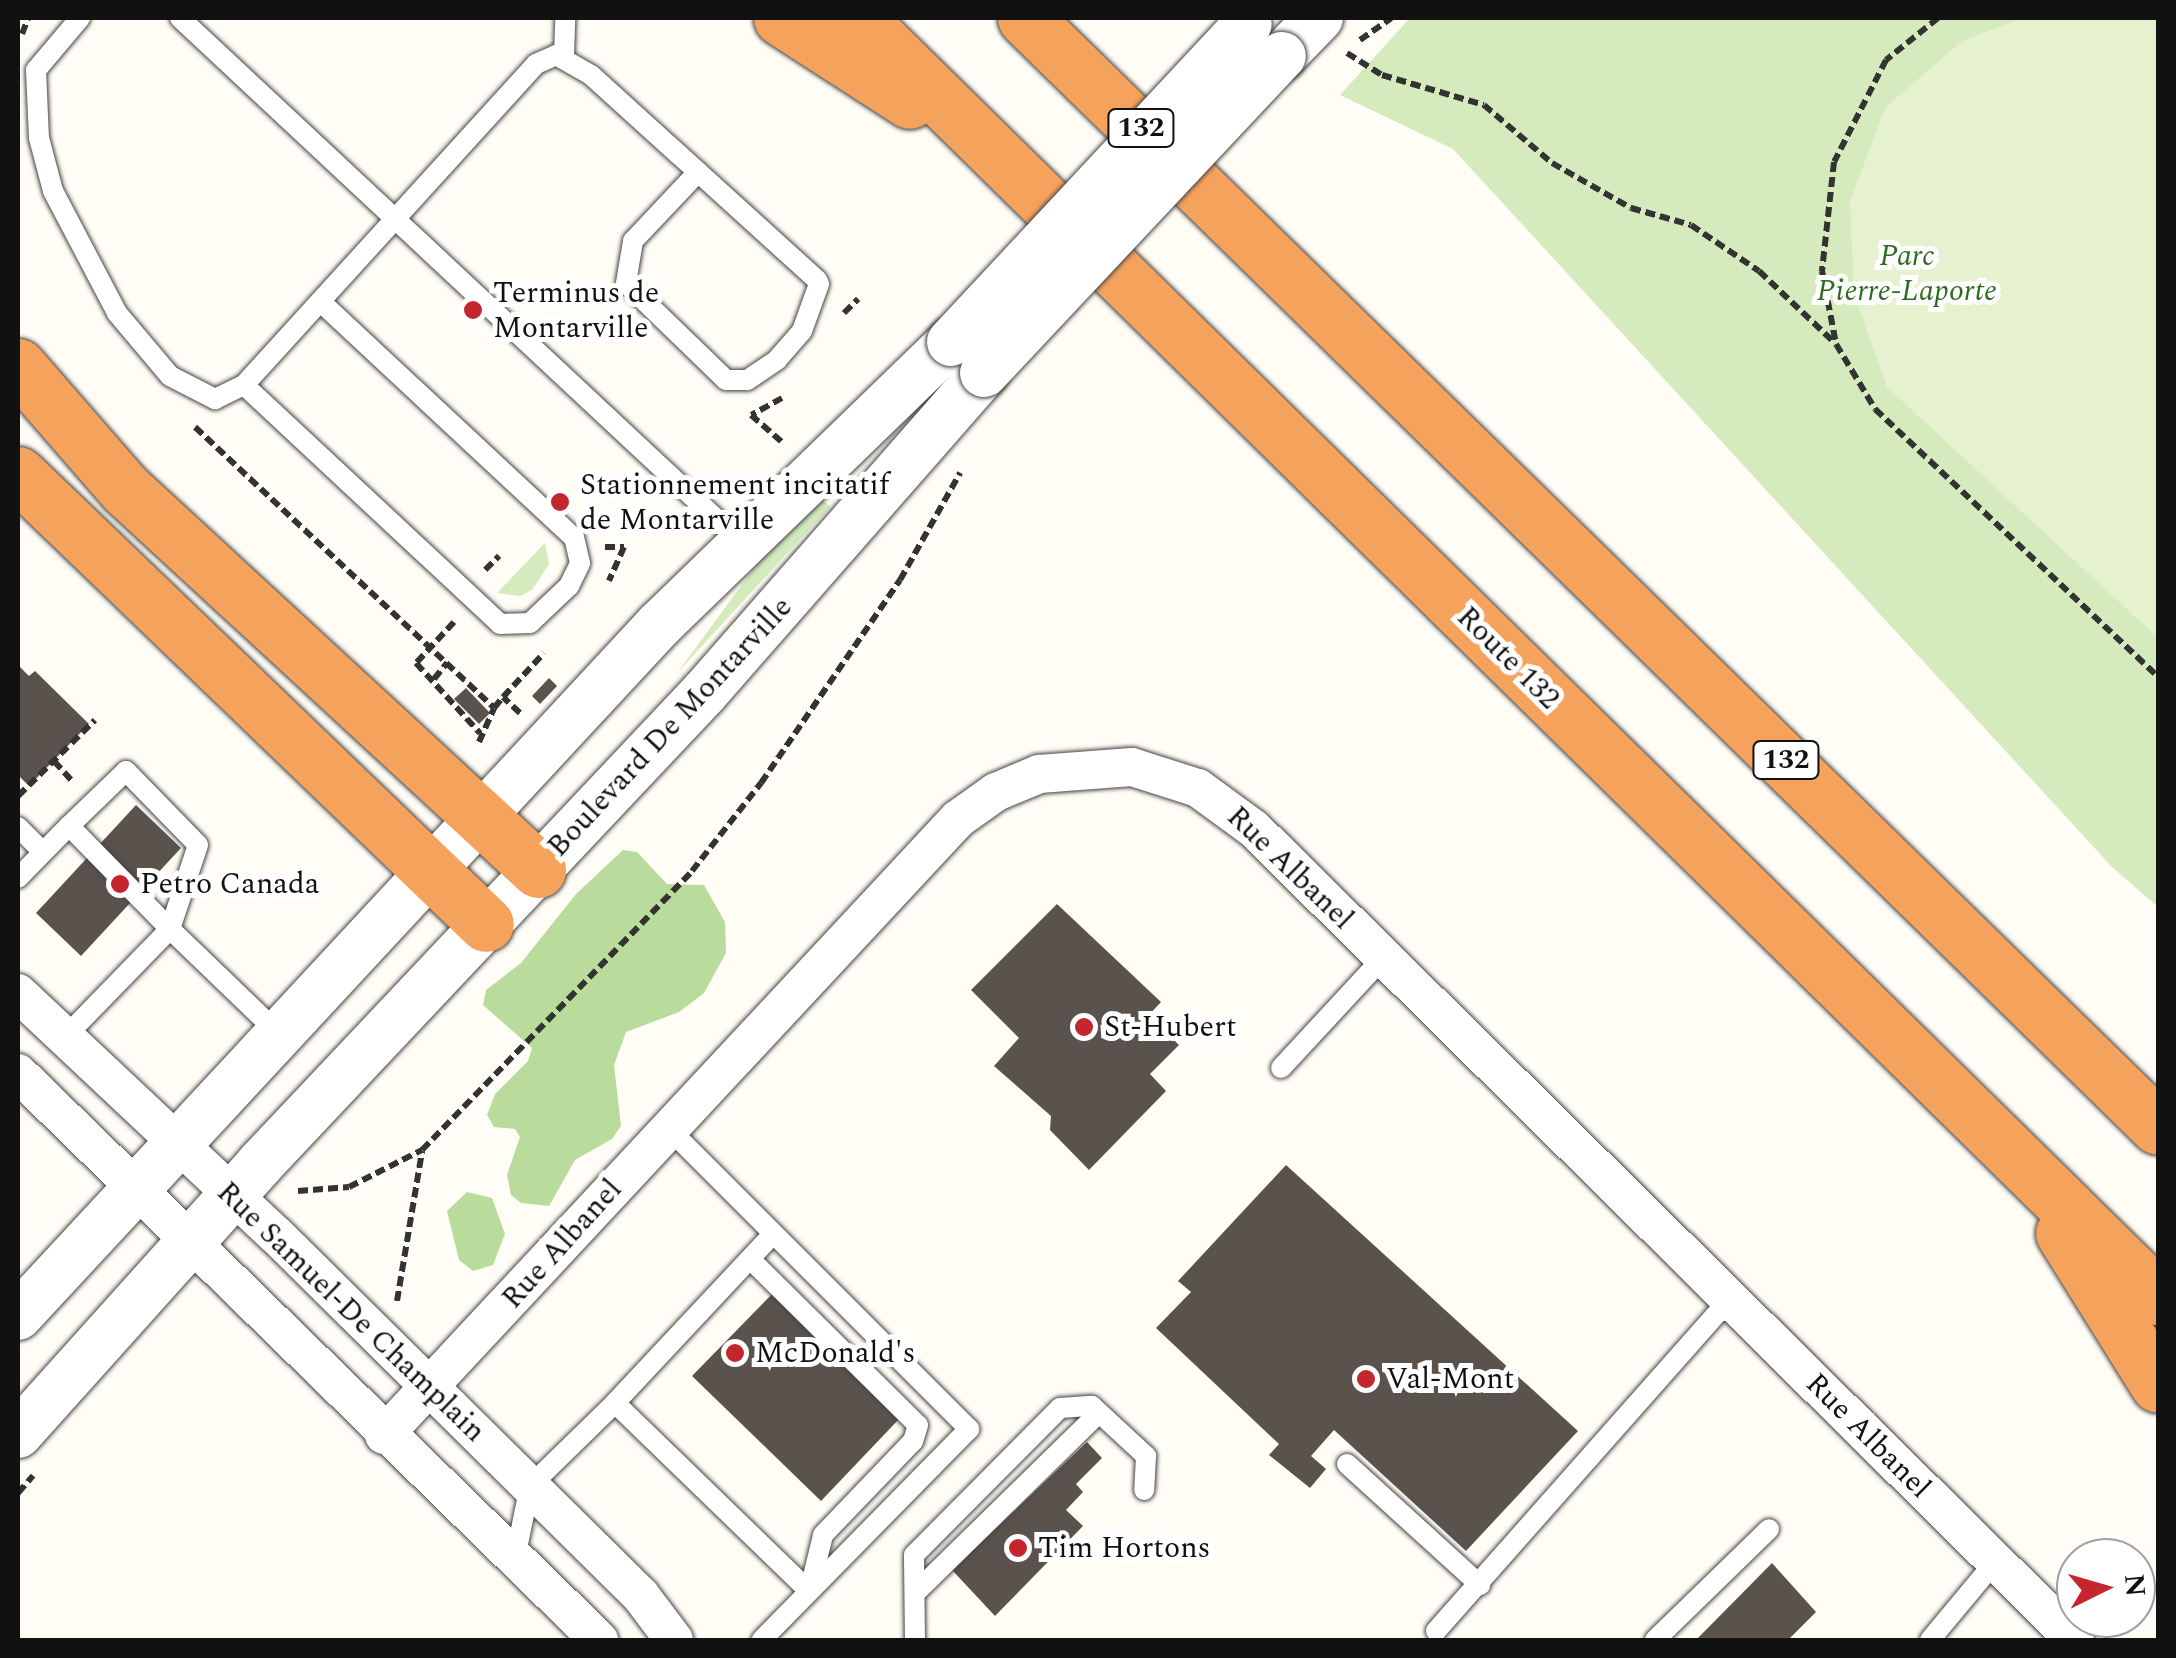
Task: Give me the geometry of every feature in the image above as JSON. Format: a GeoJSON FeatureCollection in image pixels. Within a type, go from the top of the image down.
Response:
{"type":"FeatureCollection","features":[{"type":"Feature","properties":{"kind":"highway"},"geometry":{"type":"LineString","coordinates":[[781,18],[1005,162]]}},
{"type":"Feature","properties":{"kind":"highway","name":"Route 132"},"geometry":{"type":"LineString","coordinates":[[858,18],[2158,1298]]}},
{"type":"Feature","properties":{"kind":"highway","name":"132"},"geometry":{"type":"LineString","coordinates":[[1026,18],[1257,239],[2158,1128]]}},
{"type":"Feature","properties":{"kind":"highway"},"geometry":{"type":"LineString","coordinates":[[1082,18],[1257,239]]}},
{"type":"Feature","properties":{"kind":"highway"},"geometry":{"type":"LineString","coordinates":[[18,366],[125,489],[538,870]]}},
{"type":"Feature","properties":{"kind":"highway"},"geometry":{"type":"LineString","coordinates":[[18,474],[486,924]]}},
{"type":"Feature","properties":{"kind":"highway"},"geometry":{"type":"LineString","coordinates":[[2019,1163],[2158,1384]]}},
{"type":"Feature","properties":{"kind":"street","name":"Boulevard De Montarville"},"geometry":{"type":"LineString","coordinates":[[18,1434],[232,1196],[705,692],[968,358],[1251,21]]}},
{"type":"Feature","properties":{"kind":"street","name":"Boulevard De Montarville"},"geometry":{"type":"LineString","coordinates":[[18,1316],[131,1188],[741,542],[884,414],[968,358],[1282,56],[1332,34]]}},
{"type":"Feature","properties":{"kind":"street","name":"Rue Albanel"},"geometry":{"type":"LineString","coordinates":[[384,1435],[958,819],[996,792],[1061,769],[1132,767],[1176,779],[1218,800],[2075,1640]]}},
{"type":"Feature","properties":{"kind":"street","name":"Rue Samuel-De Champlain"},"geometry":{"type":"LineString","coordinates":[[18,993],[530,1486],[641,1596],[674,1640]]}},
{"type":"Feature","properties":{"kind":"street"},"geometry":{"type":"LineString","coordinates":[[18,1073],[514,1564],[600,1640]]}},
{"type":"Feature","properties":{"kind":"lane"},"geometry":{"type":"LineString","coordinates":[[80,18],[44,55],[34,80],[44,162],[68,227],[118,314],[170,376],[215,399],[244,385],[536,64],[564,55]]}},
{"type":"Feature","properties":{"kind":"lane"},"geometry":{"type":"LineString","coordinates":[[180,18],[741,542]]}},
{"type":"Feature","properties":{"kind":"lane"},"geometry":{"type":"LineString","coordinates":[[564,55],[566,18]]}},
{"type":"Feature","properties":{"kind":"lane"},"geometry":{"type":"LineString","coordinates":[[564,55],[698,172],[820,288],[791,345],[740,382],[713,370],[630,290],[624,273],[633,242],[698,172]]}},
{"type":"Feature","properties":{"kind":"lane"},"geometry":{"type":"LineString","coordinates":[[244,385],[500,624],[530,624],[569,586],[580,563],[574,538],[320,301]]}},
{"type":"Feature","properties":{"kind":"lane"},"geometry":{"type":"LineString","coordinates":[[18,878],[126,771],[198,845],[170,929],[64,1038]]}},
{"type":"Feature","properties":{"kind":"lane"},"geometry":{"type":"LineString","coordinates":[[69,826],[278,1033]]}},
{"type":"Feature","properties":{"kind":"lane"},"geometry":{"type":"LineString","coordinates":[[18,827],[43,852]]}},
{"type":"Feature","properties":{"kind":"lane"},"geometry":{"type":"LineString","coordinates":[[1282,1068],[1382,958]]}},
{"type":"Feature","properties":{"kind":"lane"},"geometry":{"type":"LineString","coordinates":[[668,1128],[969,1429],[762,1640]]}},
{"type":"Feature","properties":{"kind":"lane"},"geometry":{"type":"LineString","coordinates":[[514,1564],[530,1486],[773,1234]]}},
{"type":"Feature","properties":{"kind":"lane"},"geometry":{"type":"LineString","coordinates":[[750,1259],[918,1425],[913,1441],[823,1535],[810,1592]]}},
{"type":"Feature","properties":{"kind":"lane"},"geometry":{"type":"LineString","coordinates":[[1436,1631],[1730,1299]]}},
{"type":"Feature","properties":{"kind":"lane"},"geometry":{"type":"LineString","coordinates":[[615,1402],[810,1592]]}},
{"type":"Feature","properties":{"kind":"lane"},"geometry":{"type":"LineString","coordinates":[[915,1640],[914,1556],[1060,1408],[1076,1402],[1099,1412],[1146,1456],[1144,1490]]}},
{"type":"Feature","properties":{"kind":"lane"},"geometry":{"type":"LineString","coordinates":[[915,1593],[1099,1412]]}},
{"type":"Feature","properties":{"kind":"lane"},"geometry":{"type":"LineString","coordinates":[[1347,1464],[1480,1585]]}},
{"type":"Feature","properties":{"kind":"lane"},"geometry":{"type":"LineString","coordinates":[[1655,1640],[1769,1530]]}},
{"type":"Feature","properties":{"kind":"lane"},"geometry":{"type":"LineString","coordinates":[[1930,1640],[1995,1562]]}},
{"type":"Feature","properties":{"kind":"path"},"geometry":{"type":"LineString","coordinates":[[1836,344],[1822,271],[1834,162],[1886,60],[1938,18]]}},
{"type":"Feature","properties":{"kind":"path"},"geometry":{"type":"LineString","coordinates":[[1332,34],[1382,75],[1484,105],[1552,162],[1631,208],[1691,224],[1759,270],[1836,344],[1875,409],[2158,677]]}},
{"type":"Feature","properties":{"kind":"path"},"geometry":{"type":"LineString","coordinates":[[186,419],[494,708]]}},
{"type":"Feature","properties":{"kind":"path"},"geometry":{"type":"LineString","coordinates":[[298,1190],[350,1186],[422,1150],[713,848],[900,580],[969,456]]}},
{"type":"Feature","properties":{"kind":"path"},"geometry":{"type":"LineString","coordinates":[[430,648],[416,663],[434,678],[445,700],[480,738],[503,698]]}},
{"type":"Feature","properties":{"kind":"path"},"geometry":{"type":"LineString","coordinates":[[434,678],[447,664]]}},
{"type":"Feature","properties":{"kind":"path"},"geometry":{"type":"LineString","coordinates":[[18,796],[95,720]]}},
{"type":"Feature","properties":{"kind":"path"},"geometry":{"type":"LineString","coordinates":[[396,1312],[422,1150]]}},
{"type":"Feature","properties":{"kind":"green space","name":"Parc Pierre-Laporte"},"geometry":{"type":"Polygon","coordinates":[[[1410,18],[2158,18],[2158,907],[2112,867],[1453,149],[1340,95],[1410,18]]]}},
{"type":"Feature","properties":{"kind":"green space"},"geometry":{"type":"Polygon","coordinates":[[[2023,18],[2158,19],[2158,638],[1887,387],[1854,294],[1850,202],[1885,108],[1962,41],[2023,18]]]}},
{"type":"Feature","properties":{"kind":"green space"},"geometry":{"type":"Polygon","coordinates":[[[823,500],[830,507],[677,673],[769,548],[823,500]]]}},
{"type":"Feature","properties":{"kind":"green space"},"geometry":{"type":"Polygon","coordinates":[[[545,543],[549,564],[532,590],[520,596],[497,593],[545,543]]]}},
{"type":"Feature","properties":{"kind":"green space"},"geometry":{"type":"Polygon","coordinates":[[[623,850],[637,852],[667,884],[704,885],[725,922],[726,953],[704,993],[679,1012],[626,1032],[614,1065],[621,1126],[612,1139],[575,1160],[549,1206],[521,1203],[511,1195],[507,1175],[520,1137],[515,1129],[494,1127],[487,1115],[495,1094],[528,1061],[532,1048],[483,1005],[486,990],[521,963],[576,894],[623,850]]]}},
{"type":"Feature","properties":{"kind":"green space"},"geometry":{"type":"Polygon","coordinates":[[[467,1192],[492,1198],[505,1234],[493,1265],[473,1271],[459,1260],[447,1211],[467,1192]]]}},
{"type":"Feature","properties":{"kind":"building"},"geometry":{"type":"Polygon","coordinates":[[[18,665],[29,676],[35,671],[89,724],[29,786],[18,775],[18,665]]]}},
{"type":"Feature","properties":{"kind":"building"},"geometry":{"type":"Polygon","coordinates":[[[549,678],[557,686],[540,704],[532,696],[549,678]]]}},
{"type":"Feature","properties":{"kind":"building"},"geometry":{"type":"Polygon","coordinates":[[[466,688],[490,713],[479,724],[454,699],[466,688]]]}},
{"type":"Feature","properties":{"kind":"building"},"geometry":{"type":"Polygon","coordinates":[[[136,805],[181,848],[81,956],[36,913],[136,805]]]}},
{"type":"Feature","properties":{"kind":"building","name":"St-Hubert"},"geometry":{"type":"Polygon","coordinates":[[[1057,904],[1161,1002],[1148,1016],[1179,1045],[1150,1074],[1166,1091],[1089,1170],[1050,1130],[1051,1116],[994,1066],[1019,1038],[971,990],[1057,904]]]}},
{"type":"Feature","properties":{"kind":"building","name":"Val-Mont"},"geometry":{"type":"Polygon","coordinates":[[[1286,1165],[1578,1431],[1466,1551],[1334,1430],[1311,1456],[1326,1469],[1310,1488],[1269,1455],[1279,1444],[1156,1328],[1191,1292],[1178,1281],[1286,1165]]]}},
{"type":"Feature","properties":{"kind":"building"},"geometry":{"type":"Polygon","coordinates":[[[772,1294],[900,1418],[821,1501],[692,1376],[772,1294]]]}},
{"type":"Feature","properties":{"kind":"building","name":"Tim Hortons"},"geometry":{"type":"Polygon","coordinates":[[[1087,1442],[1102,1458],[1076,1484],[1083,1492],[1066,1510],[1083,1526],[995,1616],[952,1570],[1087,1442]]]}},
{"type":"Feature","properties":{"kind":"building"},"geometry":{"type":"Polygon","coordinates":[[[1772,1563],[1816,1612],[1788,1640],[1696,1640],[1772,1563]]]}},
{"type":"Feature","properties":{"kind":"place","name":"Terminus de Montarville"},"geometry":{"type":"Point","coordinates":[473,310]}},
{"type":"Feature","properties":{"kind":"place","name":"Stationnement incitatif de Montarville"},"geometry":{"type":"Point","coordinates":[560,502]}},
{"type":"Feature","properties":{"kind":"place","name":"Petro Canada"},"geometry":{"type":"Point","coordinates":[120,884]}},
{"type":"Feature","properties":{"kind":"place","name":"St-Hubert"},"geometry":{"type":"Point","coordinates":[1084,1027]}},
{"type":"Feature","properties":{"kind":"place","name":"McDonald's"},"geometry":{"type":"Point","coordinates":[735,1353]}},
{"type":"Feature","properties":{"kind":"place","name":"Val-Mont"},"geometry":{"type":"Point","coordinates":[1366,1379]}},
{"type":"Feature","properties":{"kind":"place","name":"Tim Hortons"},"geometry":{"type":"Point","coordinates":[1018,1548]}}]}
